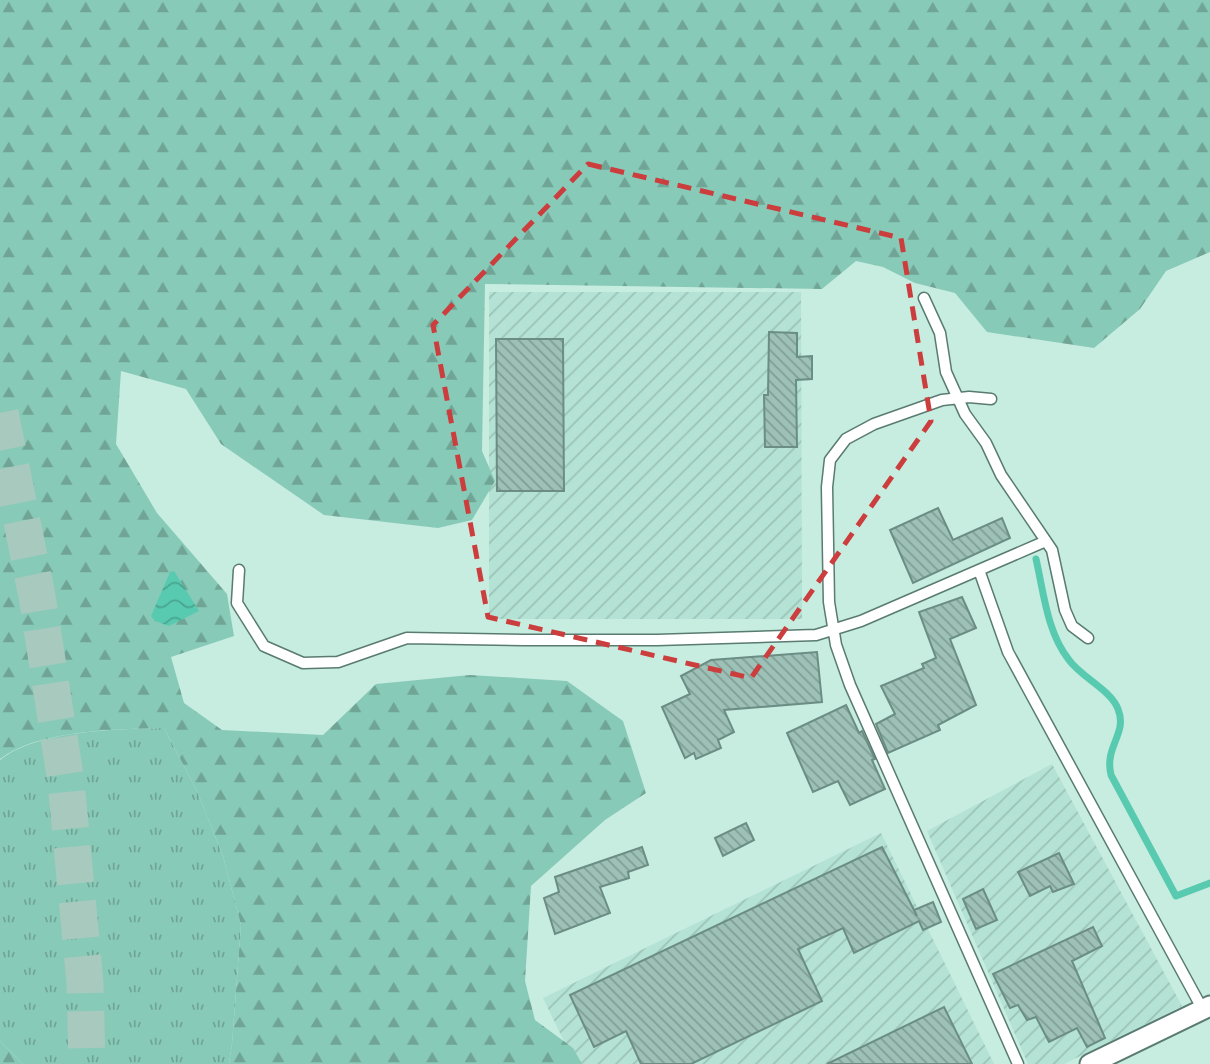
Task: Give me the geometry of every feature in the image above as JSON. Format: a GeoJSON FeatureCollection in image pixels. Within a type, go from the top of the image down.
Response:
{"type":"FeatureCollection","features":[{"type":"Feature","properties":{"kind":"street"},"geometry":{"type":"LineString","coordinates":[[1090,1064],[1207,1008]]}},
{"type":"Feature","properties":{"kind":"lane"},"geometry":{"type":"LineString","coordinates":[[924,299],[940,333],[946,372],[965,414],[986,443],[1001,475],[1052,550],[1065,610],[1072,626],[1088,638]]}},
{"type":"Feature","properties":{"kind":"lane"},"geometry":{"type":"LineString","coordinates":[[991,399],[942,400],[874,424],[846,439],[830,460],[827,487],[829,602],[833,631],[850,685],[1018,1064]]}},
{"type":"Feature","properties":{"kind":"lane"},"geometry":{"type":"LineString","coordinates":[[239,570],[237,603],[264,646],[303,663],[338,662],[407,638],[657,640],[816,635],[861,621],[1046,541]]}},
{"type":"Feature","properties":{"kind":"lane"},"geometry":{"type":"LineString","coordinates":[[979,570],[1008,652],[1207,1008]]}},
{"type":"Feature","properties":{"kind":"highlighted area"},"geometry":{"type":"Polygon","coordinates":[[[588,164],[901,238],[931,421],[751,678],[488,617],[433,325],[588,164]]]}},
{"type":"Feature","properties":{"kind":"shaded area"},"geometry":{"type":"Polygon","coordinates":[[[489,292],[801,292],[802,619],[489,619],[489,292]]]}},
{"type":"Feature","properties":{"kind":"shaded area"},"geometry":{"type":"Polygon","coordinates":[[[1052,764],[1182,1006],[1064,1064],[1028,1064],[927,831],[1052,764]]]}},
{"type":"Feature","properties":{"kind":"shaded area"},"geometry":{"type":"Polygon","coordinates":[[[881,833],[994,1064],[575,1064],[543,998],[881,833]]]}},
{"type":"Feature","properties":{"kind":"green space"},"geometry":{"type":"Polygon","coordinates":[[[0,0],[1210,0],[1210,252],[1166,271],[1140,309],[1094,348],[987,332],[955,293],[915,283],[883,267],[856,261],[822,289],[485,284],[482,451],[495,481],[472,520],[438,528],[324,515],[221,444],[186,389],[121,371],[116,444],[157,513],[227,594],[234,636],[171,657],[184,703],[222,730],[323,735],[376,684],[470,675],[567,681],[623,721],[646,793],[605,820],[531,886],[525,981],[535,1020],[573,1048],[582,1064],[229,1064],[241,925],[223,856],[197,791],[164,728],[102,731],[56,737],[16,749],[0,759],[0,0]]]}},
{"type":"Feature","properties":{"kind":"green space"},"geometry":{"type":"Polygon","coordinates":[[[164,728],[197,791],[223,856],[241,925],[229,1064],[23,1064],[0,1041],[0,760],[35,742],[56,737],[102,731],[164,728]]]}},
{"type":"Feature","properties":{"kind":"green space"},"geometry":{"type":"Polygon","coordinates":[[[0,1041],[23,1064],[0,1064],[0,1041]]]}},
{"type":"Feature","properties":{"kind":"water"},"geometry":{"type":"Polygon","coordinates":[[[174,571],[199,611],[169,626],[155,621],[151,616],[170,572],[174,571]]]}},
{"type":"Feature","properties":{"kind":"building"},"geometry":{"type":"Polygon","coordinates":[[[769,332],[797,333],[797,357],[812,356],[812,379],[796,380],[797,447],[765,447],[764,395],[768,395],[769,332]]]}},
{"type":"Feature","properties":{"kind":"building"},"geometry":{"type":"Polygon","coordinates":[[[496,339],[563,339],[564,491],[497,491],[496,339]]]}},
{"type":"Feature","properties":{"kind":"building"},"geometry":{"type":"Polygon","coordinates":[[[938,508],[953,540],[1002,518],[1010,538],[913,583],[890,530],[938,508]]]}},
{"type":"Feature","properties":{"kind":"building"},"geometry":{"type":"Polygon","coordinates":[[[962,597],[976,628],[950,639],[976,705],[938,725],[940,730],[888,753],[876,724],[895,714],[881,686],[924,668],[922,664],[936,658],[919,612],[962,597]]]}},
{"type":"Feature","properties":{"kind":"building"},"geometry":{"type":"Polygon","coordinates":[[[817,652],[822,702],[724,710],[734,732],[718,740],[721,748],[696,759],[694,753],[685,758],[662,707],[690,694],[681,676],[711,660],[817,652]]]}},
{"type":"Feature","properties":{"kind":"building"},"geometry":{"type":"Polygon","coordinates":[[[846,705],[875,759],[872,760],[885,789],[850,805],[838,781],[813,792],[787,733],[846,705]]]}},
{"type":"Feature","properties":{"kind":"building"},"geometry":{"type":"Polygon","coordinates":[[[746,823],[754,840],[723,856],[715,838],[746,823]]]}},
{"type":"Feature","properties":{"kind":"building"},"geometry":{"type":"Polygon","coordinates":[[[642,847],[648,865],[628,872],[629,878],[600,887],[610,913],[555,934],[544,898],[559,892],[555,877],[642,847]]]}},
{"type":"Feature","properties":{"kind":"building"},"geometry":{"type":"Polygon","coordinates":[[[882,847],[917,916],[914,910],[933,902],[941,922],[923,930],[919,921],[854,953],[843,928],[798,949],[822,1001],[691,1064],[641,1064],[626,1031],[594,1047],[570,995],[882,847]]]}},
{"type":"Feature","properties":{"kind":"building"},"geometry":{"type":"Polygon","coordinates":[[[1059,853],[1074,884],[1053,892],[1050,886],[1030,896],[1018,872],[1059,853]]]}},
{"type":"Feature","properties":{"kind":"building"},"geometry":{"type":"Polygon","coordinates":[[[983,889],[997,920],[976,929],[963,899],[983,889]]]}},
{"type":"Feature","properties":{"kind":"building"},"geometry":{"type":"Polygon","coordinates":[[[1093,927],[1102,946],[1072,961],[1105,1038],[1087,1047],[1077,1028],[1049,1042],[1036,1017],[1027,1020],[1018,1005],[1010,1008],[993,974],[1093,927]]]}},
{"type":"Feature","properties":{"kind":"building"},"geometry":{"type":"Polygon","coordinates":[[[944,1007],[972,1064],[827,1064],[944,1007]]]}},
{"type":"Feature","properties":{"kind":"waterway"},"geometry":{"type":"LineString","coordinates":[[1036,559],[1047,612],[1062,649],[1074,666],[1109,696],[1118,709],[1120,726],[1111,756],[1111,775],[1176,896],[1210,883]]}},
{"type":"Feature","properties":{"kind":"tunnel"},"geometry":{"type":"LineString","coordinates":[[0,413],[37,596],[66,782],[85,983],[87,1064]]}}]}
